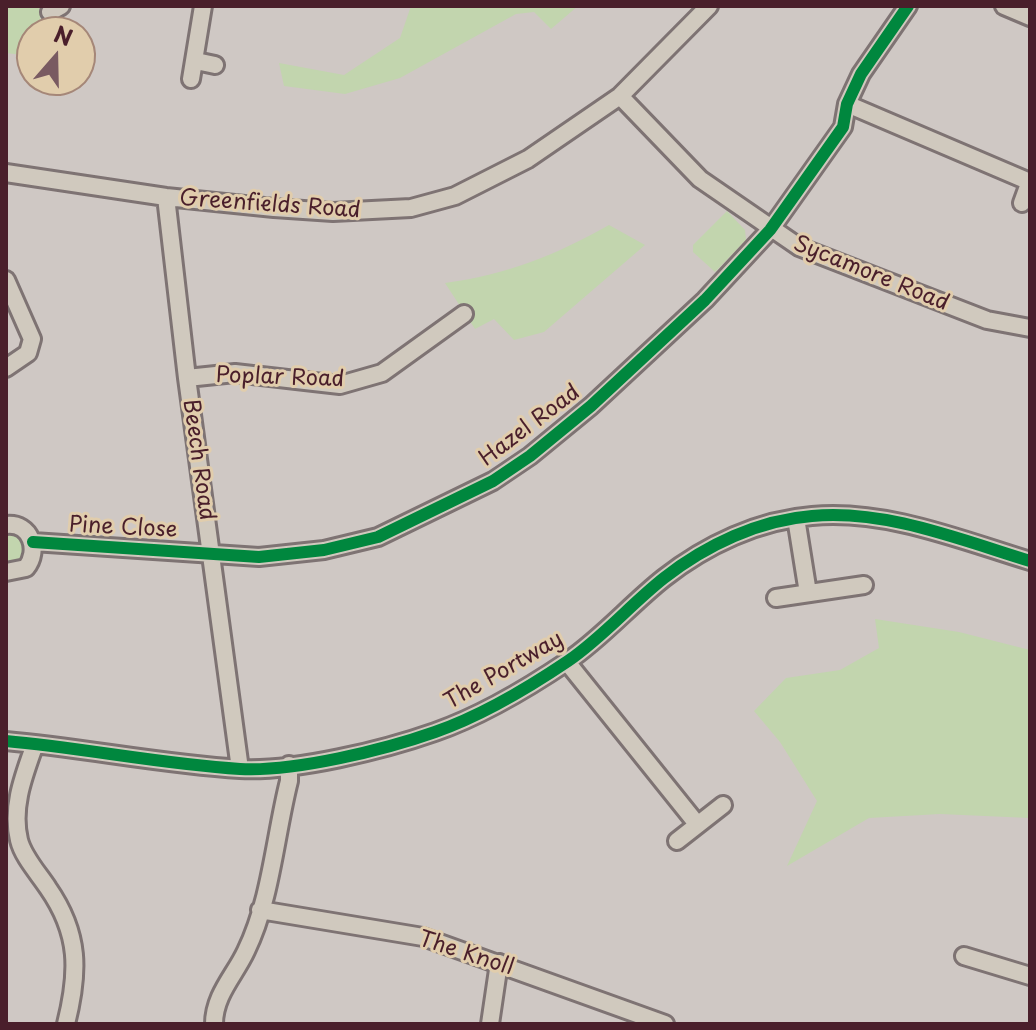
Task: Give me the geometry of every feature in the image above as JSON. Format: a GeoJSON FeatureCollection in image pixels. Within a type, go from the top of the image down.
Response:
{"type":"FeatureCollection","features":[{"type":"Feature","properties":{"kind":"street"},"geometry":{"type":"LineString","coordinates":[[191,79],[203,6]]}},
{"type":"Feature","properties":{"kind":"street","name":"Greenfields Road"},"geometry":{"type":"LineString","coordinates":[[6,173],[166,197],[333,212],[411,208],[455,196],[528,159],[620,96],[709,6]]}},
{"type":"Feature","properties":{"kind":"street","name":"Hazel Road"},"geometry":{"type":"LineString","coordinates":[[211,552],[259,557],[324,550],[378,537],[493,481],[530,456],[591,406],[705,300],[770,230],[843,127],[847,104],[861,74],[908,6]]}},
{"type":"Feature","properties":{"kind":"street"},"geometry":{"type":"LineString","coordinates":[[1004,6],[1030,17]]}},
{"type":"Feature","properties":{"kind":"street"},"geometry":{"type":"LineString","coordinates":[[196,61],[215,65]]}},
{"type":"Feature","properties":{"kind":"street","name":"Sycamore Road"},"geometry":{"type":"LineString","coordinates":[[620,96],[700,179],[770,230],[838,263],[972,314],[1030,328]]}},
{"type":"Feature","properties":{"kind":"street"},"geometry":{"type":"LineString","coordinates":[[847,104],[1030,182],[1022,203]]}},
{"type":"Feature","properties":{"kind":"street","name":"Beech Road"},"geometry":{"type":"LineString","coordinates":[[166,197],[240,769]]}},
{"type":"Feature","properties":{"kind":"street"},"geometry":{"type":"LineString","coordinates":[[6,280],[32,339],[28,353],[6,368]]}},
{"type":"Feature","properties":{"kind":"street","name":"Poplar Road"},"geometry":{"type":"LineString","coordinates":[[187,378],[235,373],[340,385],[382,373],[460,323]]}},
{"type":"Feature","properties":{"kind":"street","name":"The Portway"},"geometry":{"type":"LineString","coordinates":[[6,741],[100,755],[240,769],[289,765],[378,749],[437,732],[479,713],[567,662],[665,577],[696,556],[766,523],[847,516],[900,524],[1030,561]]}},
{"type":"Feature","properties":{"kind":"street"},"geometry":{"type":"LineString","coordinates":[[796,518],[808,593]]}},
{"type":"Feature","properties":{"kind":"street","name":"Pine Close"},"geometry":{"type":"LineString","coordinates":[[6,525],[18,525],[33,542],[104,549],[211,552]]}},
{"type":"Feature","properties":{"kind":"street"},"geometry":{"type":"LineString","coordinates":[[6,572],[26,568],[33,556],[33,542]]}},
{"type":"Feature","properties":{"kind":"street"},"geometry":{"type":"LineString","coordinates":[[776,598],[864,585]]}},
{"type":"Feature","properties":{"kind":"street"},"geometry":{"type":"LineString","coordinates":[[567,662],[697,824]]}},
{"type":"Feature","properties":{"kind":"street"},"geometry":{"type":"LineString","coordinates":[[35,744],[18,792],[19,842],[70,923],[75,968],[74,993],[66,1024]]}},
{"type":"Feature","properties":{"kind":"street"},"geometry":{"type":"LineString","coordinates":[[214,1024],[220,996],[246,951],[260,910],[289,781],[289,765]]}},
{"type":"Feature","properties":{"kind":"street"},"geometry":{"type":"LineString","coordinates":[[677,841],[723,805]]}},
{"type":"Feature","properties":{"kind":"street","name":"The Knoll"},"geometry":{"type":"LineString","coordinates":[[260,910],[423,937],[499,963],[624,1016],[665,1024]]}},
{"type":"Feature","properties":{"kind":"street"},"geometry":{"type":"LineString","coordinates":[[964,956],[1030,976]]}},
{"type":"Feature","properties":{"kind":"street"},"geometry":{"type":"LineString","coordinates":[[490,1024],[499,963]]}},
{"type":"Feature","properties":{"kind":"green space"},"geometry":{"type":"Polygon","coordinates":[[[6,6],[39,6],[40,16],[16,16],[16,54],[6,53],[6,6]]]}},
{"type":"Feature","properties":{"kind":"green space"},"geometry":{"type":"Polygon","coordinates":[[[411,6],[578,6],[551,29],[534,12],[516,14],[400,78],[345,94],[284,86],[279,63],[344,75],[400,38],[411,6]]]}},
{"type":"Feature","properties":{"kind":"green space"},"geometry":{"type":"Polygon","coordinates":[[[727,211],[745,230],[746,240],[715,272],[693,252],[693,245],[727,211]]]}},
{"type":"Feature","properties":{"kind":"green space"},"geometry":{"type":"Polygon","coordinates":[[[609,225],[645,245],[544,332],[514,340],[494,319],[475,329],[445,283],[489,275],[530,262],[570,246],[609,225]]]}},
{"type":"Feature","properties":{"kind":"green space"},"geometry":{"type":"Polygon","coordinates":[[[6,530],[20,534],[24,555],[18,562],[6,564],[6,530]]]}},
{"type":"Feature","properties":{"kind":"green space"},"geometry":{"type":"Polygon","coordinates":[[[875,619],[959,632],[1030,650],[1030,818],[940,814],[869,818],[787,866],[817,801],[780,742],[754,711],[786,678],[840,670],[879,648],[875,619]]]}},
{"type":"Feature","properties":{"kind":"cycle path"},"geometry":{"type":"LineString","coordinates":[[33,542],[259,557],[324,550],[378,537],[493,481],[530,456],[591,406],[705,300],[770,230],[843,127],[847,104],[861,74],[908,6]]}},
{"type":"Feature","properties":{"kind":"cycle path"},"geometry":{"type":"LineString","coordinates":[[6,741],[240,769],[286,767],[391,746],[470,718],[504,701],[581,652],[652,588],[697,555],[734,536],[792,518],[839,515],[895,522],[1030,561]]}}]}
